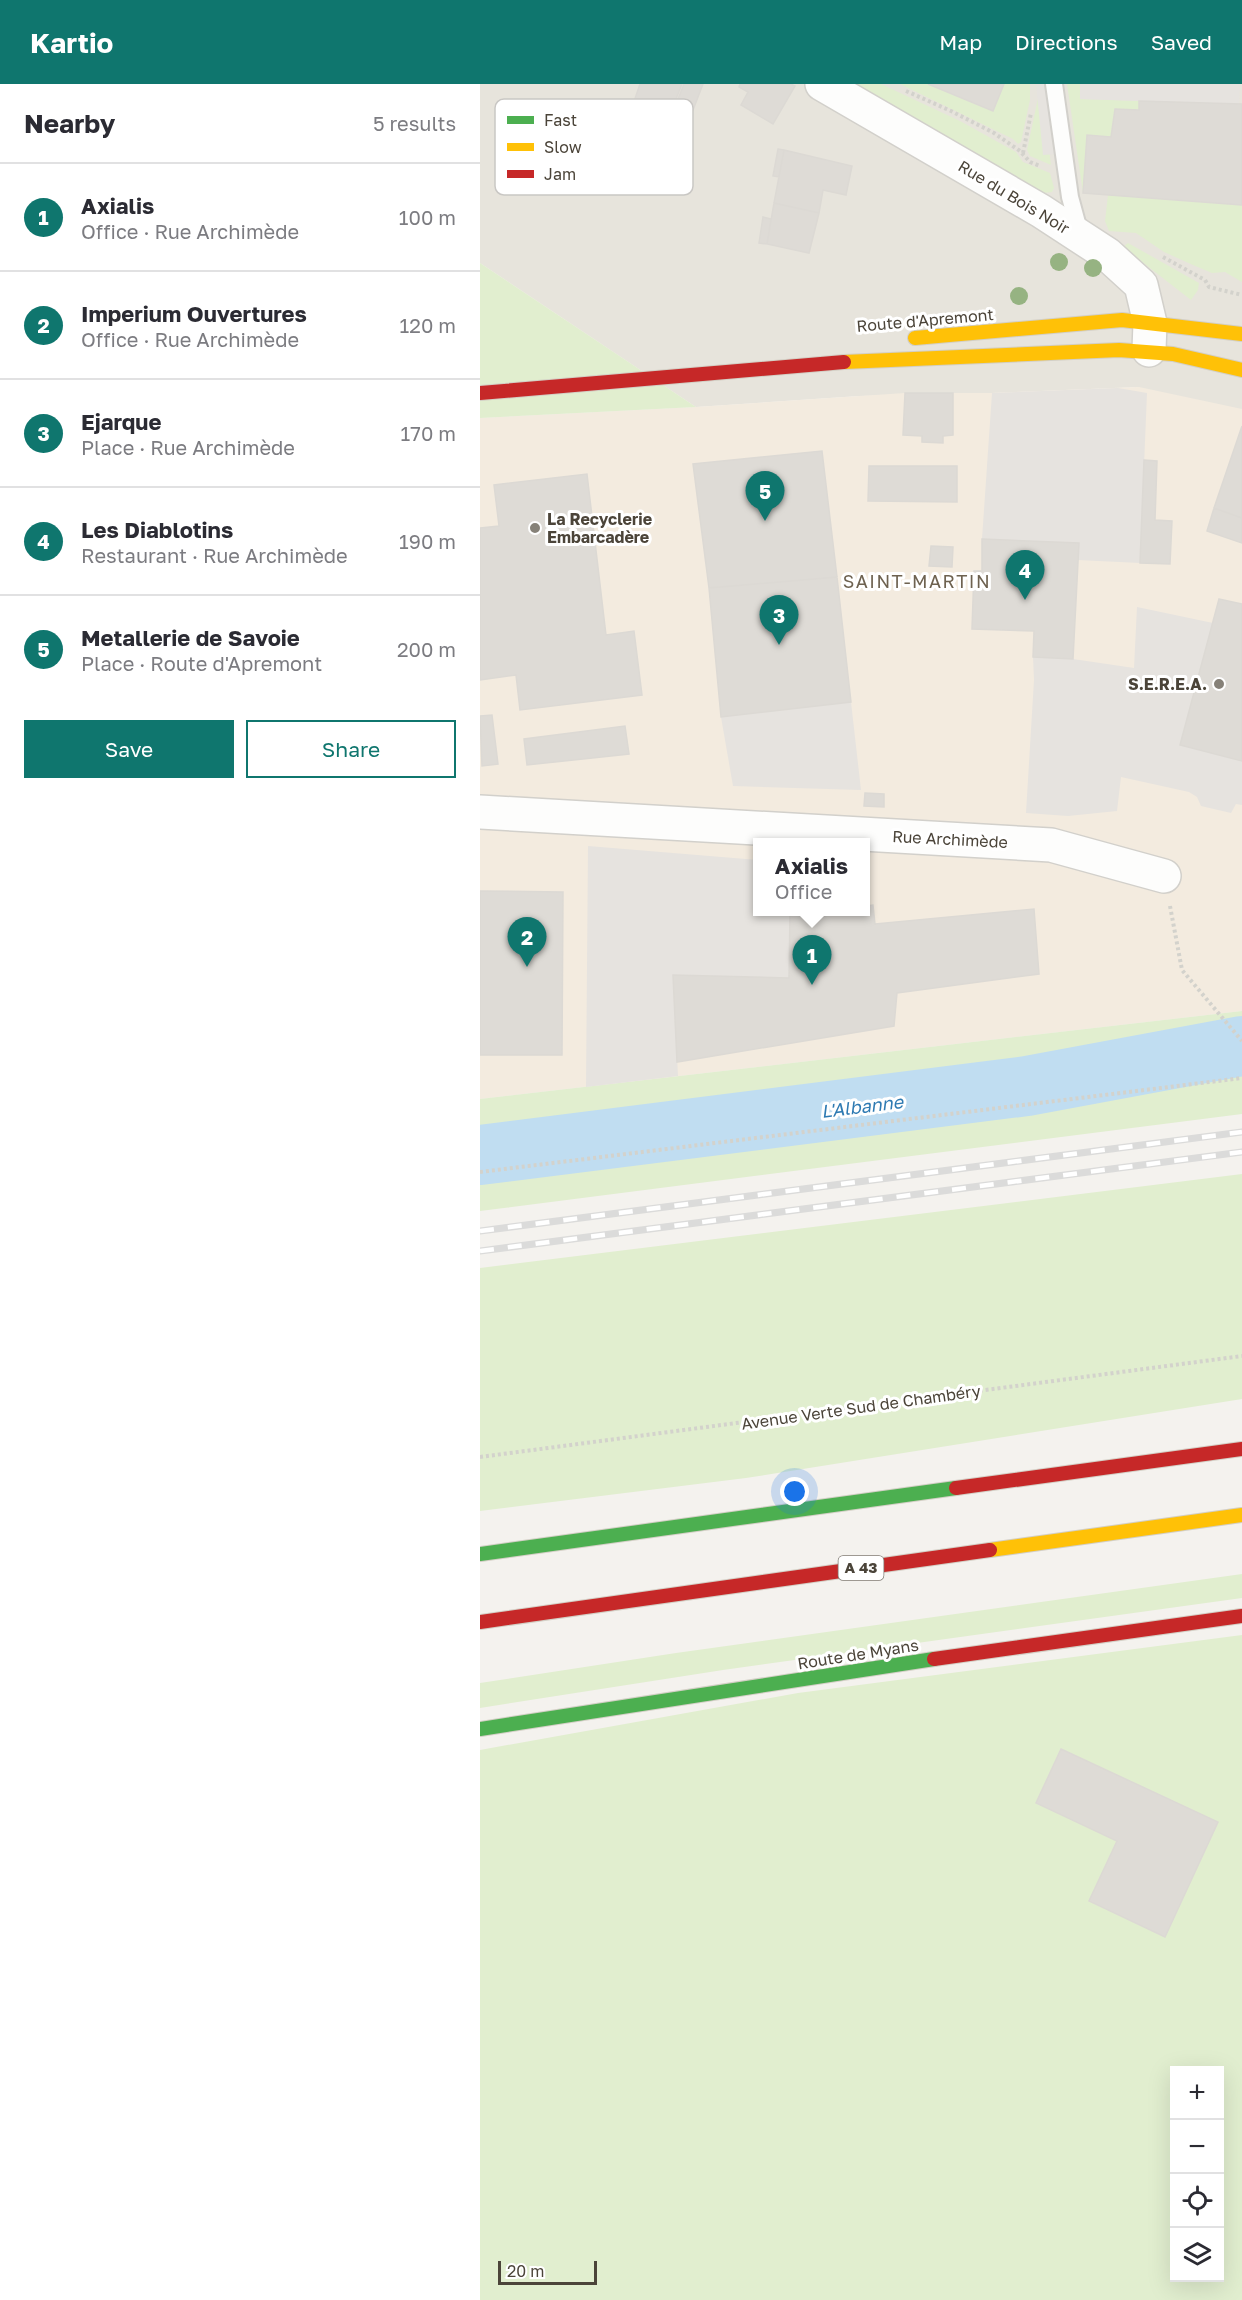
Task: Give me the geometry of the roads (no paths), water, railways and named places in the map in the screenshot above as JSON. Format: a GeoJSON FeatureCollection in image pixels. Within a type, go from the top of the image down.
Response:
{"type":"FeatureCollection","features":[{"type":"Feature","properties":{"kind":"main road","name":"Route d'Apremont"},"geometry":{"type":"LineString","coordinates":[[907,339],[1122,320],[1173,354],[1242,370]]}},
{"type":"Feature","properties":{"kind":"main road","name":"Route d'Apremont"},"geometry":{"type":"LineString","coordinates":[[480,393],[839,362],[1119,350],[1149,337],[1241,332]]}},
{"type":"Feature","properties":{"kind":"main road","name":"Route d'Apremont"},"geometry":{"type":"LineString","coordinates":[[614,382],[802,351]]}},
{"type":"Feature","properties":{"kind":"main road"},"geometry":{"type":"LineString","coordinates":[[480,1554],[1242,1449]]}},
{"type":"Feature","properties":{"kind":"main road","name":"A 43"},"geometry":{"type":"LineString","coordinates":[[480,1622],[1242,1515]]}},
{"type":"Feature","properties":{"kind":"main road","name":"Route de Myans"},"geometry":{"type":"LineString","coordinates":[[480,1729],[990,1650],[1242,1616]]}},
{"type":"Feature","properties":{"kind":"street","name":"Rue du Bois Noir"},"geometry":{"type":"LineString","coordinates":[[822,84],[1041,211],[1107,254],[1142,285],[1149,337]]}},
{"type":"Feature","properties":{"kind":"street","name":"Rue Archimède"},"geometry":{"type":"LineString","coordinates":[[480,812],[1051,845],[1164,876]]}},
{"type":"Feature","properties":{"kind":"lane"},"geometry":{"type":"LineString","coordinates":[[1054,84],[1070,197],[1082,237]]}},
{"type":"Feature","properties":{"kind":"waterway","name":"L'Albanne"},"geometry":{"type":"LineString","coordinates":[[480,1155],[1027,1086],[1242,1046]]}},
{"type":"Feature","properties":{"kind":"railway"},"geometry":{"type":"LineString","coordinates":[[480,1231],[1242,1132]]}},
{"type":"Feature","properties":{"kind":"railway"},"geometry":{"type":"LineString","coordinates":[[480,1251],[1242,1152]]}},
{"type":"Feature","properties":{"kind":"place","name":"Metallerie de Savoie"},"geometry":{"type":"Point","coordinates":[765,521]}},
{"type":"Feature","properties":{"kind":"place","name":"La Recyclerie Embarcadère"},"geometry":{"type":"Point","coordinates":[535,528]}},
{"type":"Feature","properties":{"kind":"place","name":"Les Diablotins"},"geometry":{"type":"Point","coordinates":[1025,600]}},
{"type":"Feature","properties":{"kind":"place","name":"Ejarque"},"geometry":{"type":"Point","coordinates":[779,645]}},
{"type":"Feature","properties":{"kind":"place","name":"S.E.R.E.A."},"geometry":{"type":"Point","coordinates":[1219,684]}},
{"type":"Feature","properties":{"kind":"place","name":"Imperium Ouvertures"},"geometry":{"type":"Point","coordinates":[527,967]}},
{"type":"Feature","properties":{"kind":"place","name":"Axialis"},"geometry":{"type":"Point","coordinates":[812,985]}},
{"type":"Feature","properties":{"kind":"district","name":"SAINT-MARTIN"},"geometry":{"type":"Point","coordinates":[917,582]}}]}
